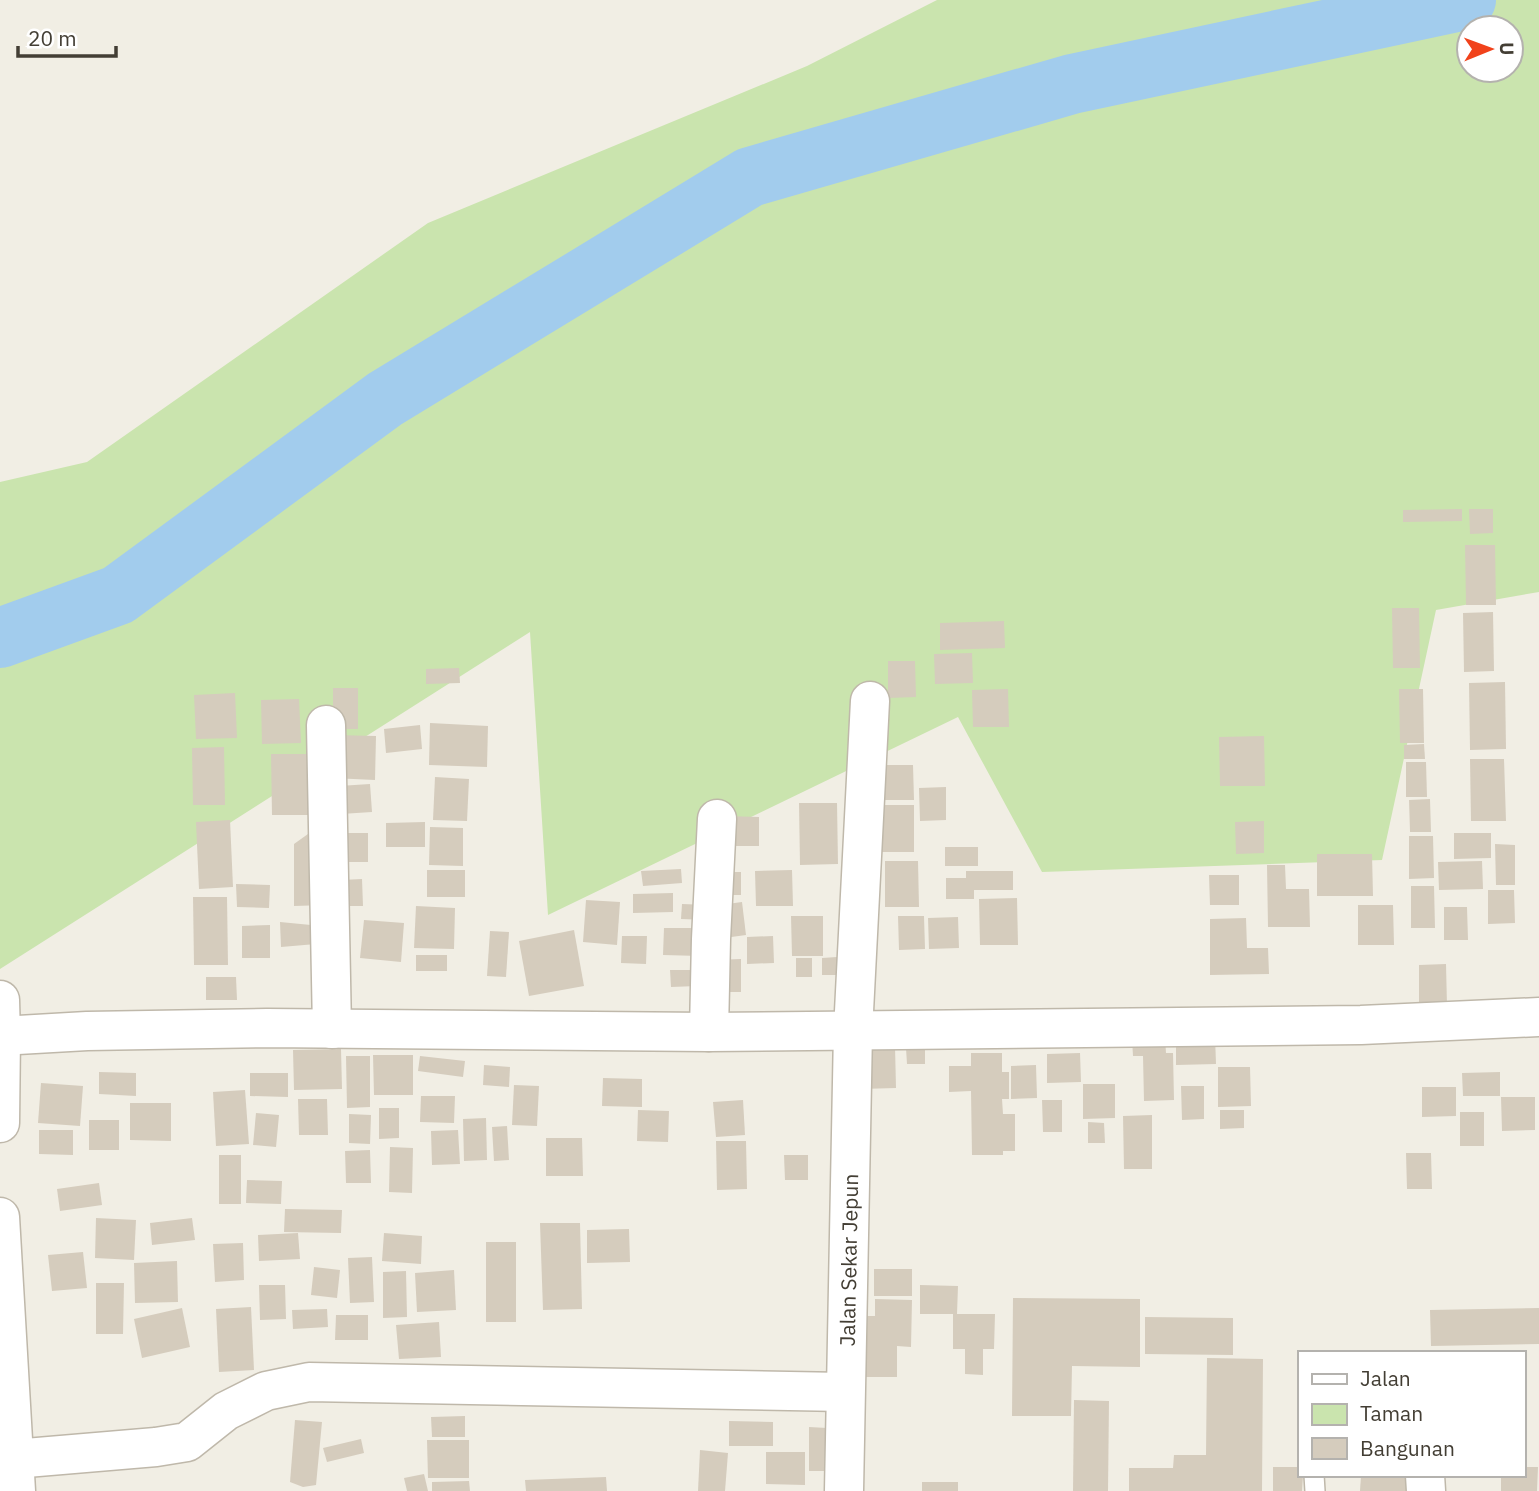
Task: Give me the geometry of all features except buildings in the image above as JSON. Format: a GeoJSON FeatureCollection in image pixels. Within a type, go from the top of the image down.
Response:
{"type":"FeatureCollection","features":[{"type":"Feature","properties":{"kind":"street","name":"Jalan Sekar Jepun"},"geometry":{"type":"LineString","coordinates":[[844,1491],[853,1031],[870,701]]}},
{"type":"Feature","properties":{"kind":"street"},"geometry":{"type":"LineString","coordinates":[[326,725],[332,1028]]}},
{"type":"Feature","properties":{"kind":"street"},"geometry":{"type":"LineString","coordinates":[[709,1032],[717,819]]}},
{"type":"Feature","properties":{"kind":"street"},"geometry":{"type":"LineString","coordinates":[[0,1123],[0,1024],[87,1031],[332,1028],[709,1032],[1361,1025],[1539,1017]]}},
{"type":"Feature","properties":{"kind":"street"},"geometry":{"type":"LineString","coordinates":[[0,1217],[10,1471],[187,1442],[226,1410],[266,1391],[309,1382],[844,1392]]}},
{"type":"Feature","properties":{"kind":"green space"},"geometry":{"type":"Polygon","coordinates":[[[937,0],[1539,0],[1539,592],[1436,610],[1382,860],[1042,872],[958,717],[548,915],[530,632],[0,969],[0,482],[87,462],[428,223],[807,66],[937,0]]]}},
{"type":"Feature","properties":{"kind":"waterway"},"geometry":{"type":"LineString","coordinates":[[0,638],[118,595],[385,399],[750,177],[1072,84],[1466,0]]}}]}
